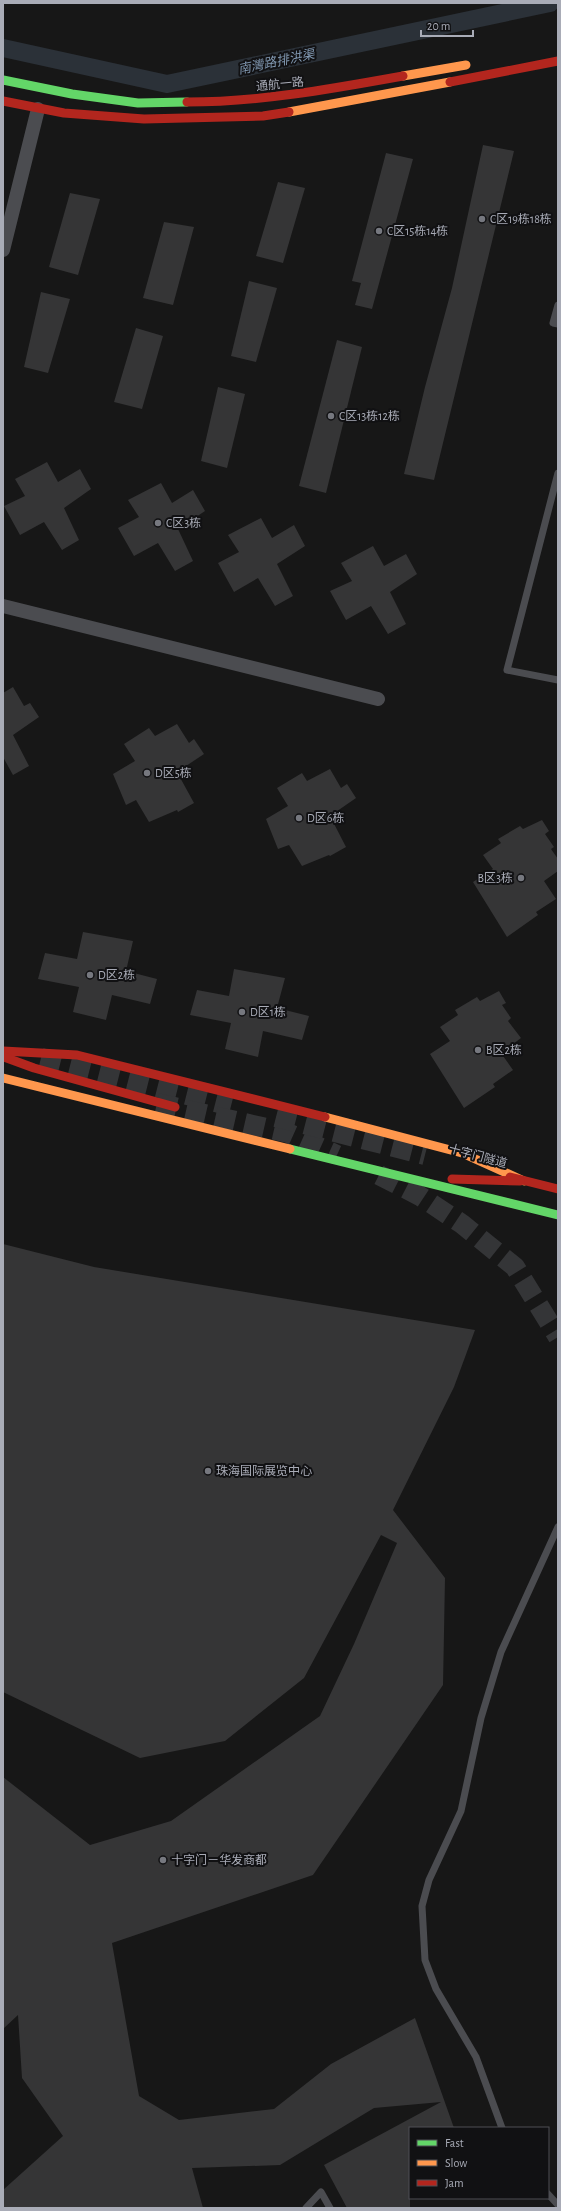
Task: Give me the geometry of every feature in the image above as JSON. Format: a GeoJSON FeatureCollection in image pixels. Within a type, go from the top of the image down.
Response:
{"type":"FeatureCollection","features":[{"type":"Feature","properties":{"kind":"main road"},"geometry":{"type":"LineString","coordinates":[[3,101],[38,109],[144,119],[263,116],[364,99],[558,61]]}},
{"type":"Feature","properties":{"kind":"main road","name":"通航一路"},"geometry":{"type":"LineString","coordinates":[[3,80],[72,94],[138,103],[221,102],[302,94],[474,64]]}},
{"type":"Feature","properties":{"kind":"main road"},"geometry":{"type":"LineString","coordinates":[[3,1051],[77,1055],[380,1130],[462,1153],[524,1180],[558,1189]]}},
{"type":"Feature","properties":{"kind":"main road"},"geometry":{"type":"LineString","coordinates":[[3,1056],[34,1068],[183,1109]]}},
{"type":"Feature","properties":{"kind":"main road"},"geometry":{"type":"LineString","coordinates":[[3,1078],[558,1215]]}},
{"type":"Feature","properties":{"kind":"main road"},"geometry":{"type":"LineString","coordinates":[[361,1156],[438,1177],[479,1181],[524,1180]]}},
{"type":"Feature","properties":{"kind":"main road","name":"十字门隧道"},"geometry":{"type":"LineString","coordinates":[[463,1165],[524,1180]]}},
{"type":"Feature","properties":{"kind":"street"},"geometry":{"type":"LineString","coordinates":[[3,250],[38,109]]}},
{"type":"Feature","properties":{"kind":"street"},"geometry":{"type":"LineString","coordinates":[[3,606],[378,699]]}},
{"type":"Feature","properties":{"kind":"lane"},"geometry":{"type":"LineString","coordinates":[[558,305],[553,323],[558,324]]}},
{"type":"Feature","properties":{"kind":"lane"},"geometry":{"type":"LineString","coordinates":[[558,473],[508,670],[558,680]]}},
{"type":"Feature","properties":{"kind":"lane"},"geometry":{"type":"LineString","coordinates":[[502,2127],[476,2057],[436,1989],[425,1960],[422,1906],[429,1880],[461,1811],[481,1718],[501,1652],[558,1527]]}},
{"type":"Feature","properties":{"kind":"lane"},"geometry":{"type":"LineString","coordinates":[[306,2208],[321,2192],[330,2208]]}},
{"type":"Feature","properties":{"kind":"lane"},"geometry":{"type":"LineString","coordinates":[[549,2195],[558,2205]]}},
{"type":"Feature","properties":{"kind":"building"},"geometry":{"type":"Polygon","coordinates":[[[483,145],[514,151],[434,480],[404,474],[425,387],[452,288],[483,145]]]}},
{"type":"Feature","properties":{"kind":"building","name":"C区15栋14栋"},"geometry":{"type":"Polygon","coordinates":[[[386,153],[413,159],[372,309],[355,305],[361,283],[352,281],[386,153]]]}},
{"type":"Feature","properties":{"kind":"building"},"geometry":{"type":"Polygon","coordinates":[[[278,182],[305,188],[283,263],[256,256],[278,182]]]}},
{"type":"Feature","properties":{"kind":"building"},"geometry":{"type":"Polygon","coordinates":[[[70,193],[100,199],[78,275],[49,267],[70,193]]]}},
{"type":"Feature","properties":{"kind":"building"},"geometry":{"type":"Polygon","coordinates":[[[164,222],[194,227],[173,305],[143,298],[164,222]]]}},
{"type":"Feature","properties":{"kind":"building"},"geometry":{"type":"Polygon","coordinates":[[[249,281],[277,288],[256,362],[231,356],[249,281]]]}},
{"type":"Feature","properties":{"kind":"building"},"geometry":{"type":"Polygon","coordinates":[[[41,292],[70,299],[48,373],[24,367],[41,292]]]}},
{"type":"Feature","properties":{"kind":"building"},"geometry":{"type":"Polygon","coordinates":[[[136,328],[163,336],[142,409],[114,402],[136,328]]]}},
{"type":"Feature","properties":{"kind":"building","name":"C区13栋12栋"},"geometry":{"type":"Polygon","coordinates":[[[337,340],[362,347],[326,493],[299,486],[337,340]]]}},
{"type":"Feature","properties":{"kind":"building"},"geometry":{"type":"Polygon","coordinates":[[[218,387],[245,394],[227,468],[201,461],[218,387]]]}},
{"type":"Feature","properties":{"kind":"building"},"geometry":{"type":"Polygon","coordinates":[[[47,462],[58,482],[80,469],[91,489],[64,508],[79,540],[62,550],[44,522],[20,535],[4,506],[25,496],[15,479],[47,462]]]}},
{"type":"Feature","properties":{"kind":"building","name":"C区3栋"},"geometry":{"type":"Polygon","coordinates":[[[161,483],[172,503],[193,490],[205,511],[178,529],[193,561],[175,571],[158,543],[134,556],[118,528],[139,517],[128,500],[161,483]]]}},
{"type":"Feature","properties":{"kind":"building"},"geometry":{"type":"Polygon","coordinates":[[[261,518],[272,538],[294,525],[305,546],[277,564],[293,596],[275,606],[258,578],[234,592],[218,563],[239,552],[228,535],[261,518]]]}},
{"type":"Feature","properties":{"kind":"building"},"geometry":{"type":"Polygon","coordinates":[[[373,546],[384,566],[406,554],[417,574],[390,592],[406,624],[388,634],[371,606],[346,620],[330,591],[352,581],[341,563],[373,546]]]}},
{"type":"Feature","properties":{"kind":"building"},"geometry":{"type":"Polygon","coordinates":[[[13,687],[24,706],[30,703],[39,717],[13,735],[29,766],[13,775],[3,757],[3,693],[13,687]]]}},
{"type":"Feature","properties":{"kind":"building","name":"D区5栋"},"geometry":{"type":"Polygon","coordinates":[[[177,724],[189,743],[194,739],[204,754],[177,772],[194,803],[178,812],[177,810],[149,822],[136,800],[126,805],[113,774],[135,761],[124,744],[149,728],[155,736],[177,724]]]}},
{"type":"Feature","properties":{"kind":"building","name":"D区6栋"},"geometry":{"type":"Polygon","coordinates":[[[330,769],[341,788],[347,784],[356,798],[330,816],[346,847],[330,856],[329,855],[302,866],[289,845],[278,849],[266,819],[288,806],[277,788],[302,773],[307,781],[330,769]]]}},
{"type":"Feature","properties":{"kind":"building","name":"B区3栋"},"geometry":{"type":"Polygon","coordinates":[[[542,820],[549,831],[545,834],[554,847],[551,849],[558,859],[558,871],[544,881],[556,899],[536,912],[538,915],[507,937],[473,882],[493,869],[483,855],[501,843],[498,839],[520,826],[523,829],[542,820]]]}},
{"type":"Feature","properties":{"kind":"building","name":"D区2栋"},"geometry":{"type":"Polygon","coordinates":[[[83,932],[133,941],[126,971],[157,979],[150,1004],[112,995],[106,1020],[73,1012],[79,987],[38,979],[45,953],[77,959],[83,932]]]}},
{"type":"Feature","properties":{"kind":"building","name":"D区1栋"},"geometry":{"type":"Polygon","coordinates":[[[234,969],[285,978],[277,1008],[309,1016],[302,1040],[263,1031],[258,1057],[225,1049],[231,1023],[190,1015],[197,990],[229,996],[234,969]]]}},
{"type":"Feature","properties":{"kind":"building","name":"B区2栋"},"geometry":{"type":"Polygon","coordinates":[[[499,991],[506,1003],[502,1005],[511,1018],[508,1021],[521,1038],[501,1053],[513,1070],[493,1084],[495,1087],[464,1108],[430,1054],[450,1041],[440,1027],[458,1015],[455,1010],[477,997],[480,1001],[499,991]]]}},
{"type":"Feature","properties":{"kind":"building"},"geometry":{"type":"Polygon","coordinates":[[[3,1244],[94,1267],[475,1330],[454,1387],[393,1510],[445,1578],[443,1685],[313,1875],[112,1943],[139,2096],[179,2120],[274,2109],[331,2064],[415,2018],[454,2127],[409,2127],[410,2208],[347,2208],[324,2165],[441,2102],[374,2108],[280,2165],[192,2168],[203,2208],[3,2208],[3,2190],[63,2136],[22,2078],[18,2015],[3,2029],[3,1777],[90,1845],[171,1821],[320,1716],[354,1644],[397,1543],[381,1535],[304,1678],[225,1741],[140,1758],[3,1692],[3,1244]]]}},
{"type":"Feature","properties":{"kind":"waterway","name":"南灣路排洪渠"},"geometry":{"type":"LineString","coordinates":[[3,48],[167,84],[550,3]]}},
{"type":"Feature","properties":{"kind":"tunnel"},"geometry":{"type":"LineString","coordinates":[[41,1058],[231,1106]]}},
{"type":"Feature","properties":{"kind":"tunnel"},"geometry":{"type":"LineString","coordinates":[[157,1103],[288,1133],[337,1155]]}},
{"type":"Feature","properties":{"kind":"tunnel"},"geometry":{"type":"LineString","coordinates":[[276,1117],[425,1155]]}},
{"type":"Feature","properties":{"kind":"tunnel"},"geometry":{"type":"LineString","coordinates":[[379,1175],[420,1196],[462,1224],[515,1267],[558,1337]]}},
{"type":"Feature","properties":{"kind":"traffic: fast"},"geometry":{"type":"LineString","coordinates":[[3,80],[72,94],[138,103],[187,102]]}},
{"type":"Feature","properties":{"kind":"traffic: fast"},"geometry":{"type":"LineString","coordinates":[[290,1149],[558,1215]]}},
{"type":"Feature","properties":{"kind":"traffic: slow"},"geometry":{"type":"LineString","coordinates":[[403,76],[466,65]]}},
{"type":"Feature","properties":{"kind":"traffic: slow"},"geometry":{"type":"LineString","coordinates":[[289,112],[450,82]]}},
{"type":"Feature","properties":{"kind":"traffic: slow"},"geometry":{"type":"LineString","coordinates":[[3,1078],[290,1149]]}},
{"type":"Feature","properties":{"kind":"traffic: slow"},"geometry":{"type":"LineString","coordinates":[[325,1117],[462,1153],[524,1181]]}},
{"type":"Feature","properties":{"kind":"traffic: jam"},"geometry":{"type":"LineString","coordinates":[[450,82],[558,61]]}},
{"type":"Feature","properties":{"kind":"traffic: jam"},"geometry":{"type":"LineString","coordinates":[[187,102],[241,100],[295,94],[403,76]]}},
{"type":"Feature","properties":{"kind":"traffic: jam"},"geometry":{"type":"LineString","coordinates":[[3,101],[64,113],[144,119],[263,116],[289,112]]}},
{"type":"Feature","properties":{"kind":"traffic: jam"},"geometry":{"type":"LineString","coordinates":[[3,1051],[77,1055],[325,1117]]}},
{"type":"Feature","properties":{"kind":"traffic: jam"},"geometry":{"type":"LineString","coordinates":[[4,1057],[34,1068],[175,1107]]}},
{"type":"Feature","properties":{"kind":"traffic: jam"},"geometry":{"type":"LineString","coordinates":[[510,1177],[558,1189]]}},
{"type":"Feature","properties":{"kind":"traffic: jam"},"geometry":{"type":"LineString","coordinates":[[452,1179],[520,1181]]}},
{"type":"Feature","properties":{"kind":"place","name":"C区19栋18栋"},"geometry":{"type":"Point","coordinates":[482,219]}},
{"type":"Feature","properties":{"kind":"place","name":"C区15栋14栋"},"geometry":{"type":"Point","coordinates":[379,231]}},
{"type":"Feature","properties":{"kind":"place","name":"C区13栋12栋"},"geometry":{"type":"Point","coordinates":[331,416]}},
{"type":"Feature","properties":{"kind":"place","name":"C区3栋"},"geometry":{"type":"Point","coordinates":[158,523]}},
{"type":"Feature","properties":{"kind":"place","name":"D区5栋"},"geometry":{"type":"Point","coordinates":[147,773]}},
{"type":"Feature","properties":{"kind":"place","name":"D区6栋"},"geometry":{"type":"Point","coordinates":[299,818]}},
{"type":"Feature","properties":{"kind":"place","name":"B区3栋"},"geometry":{"type":"Point","coordinates":[521,878]}},
{"type":"Feature","properties":{"kind":"place","name":"D区2栋"},"geometry":{"type":"Point","coordinates":[90,975]}},
{"type":"Feature","properties":{"kind":"place","name":"D区1栋"},"geometry":{"type":"Point","coordinates":[242,1012]}},
{"type":"Feature","properties":{"kind":"place","name":"B区2栋"},"geometry":{"type":"Point","coordinates":[478,1050]}},
{"type":"Feature","properties":{"kind":"place","name":"珠海国际展览中心"},"geometry":{"type":"Point","coordinates":[208,1471]}},
{"type":"Feature","properties":{"kind":"place","name":"十字门－华发商都"},"geometry":{"type":"Point","coordinates":[163,1860]}}]}
